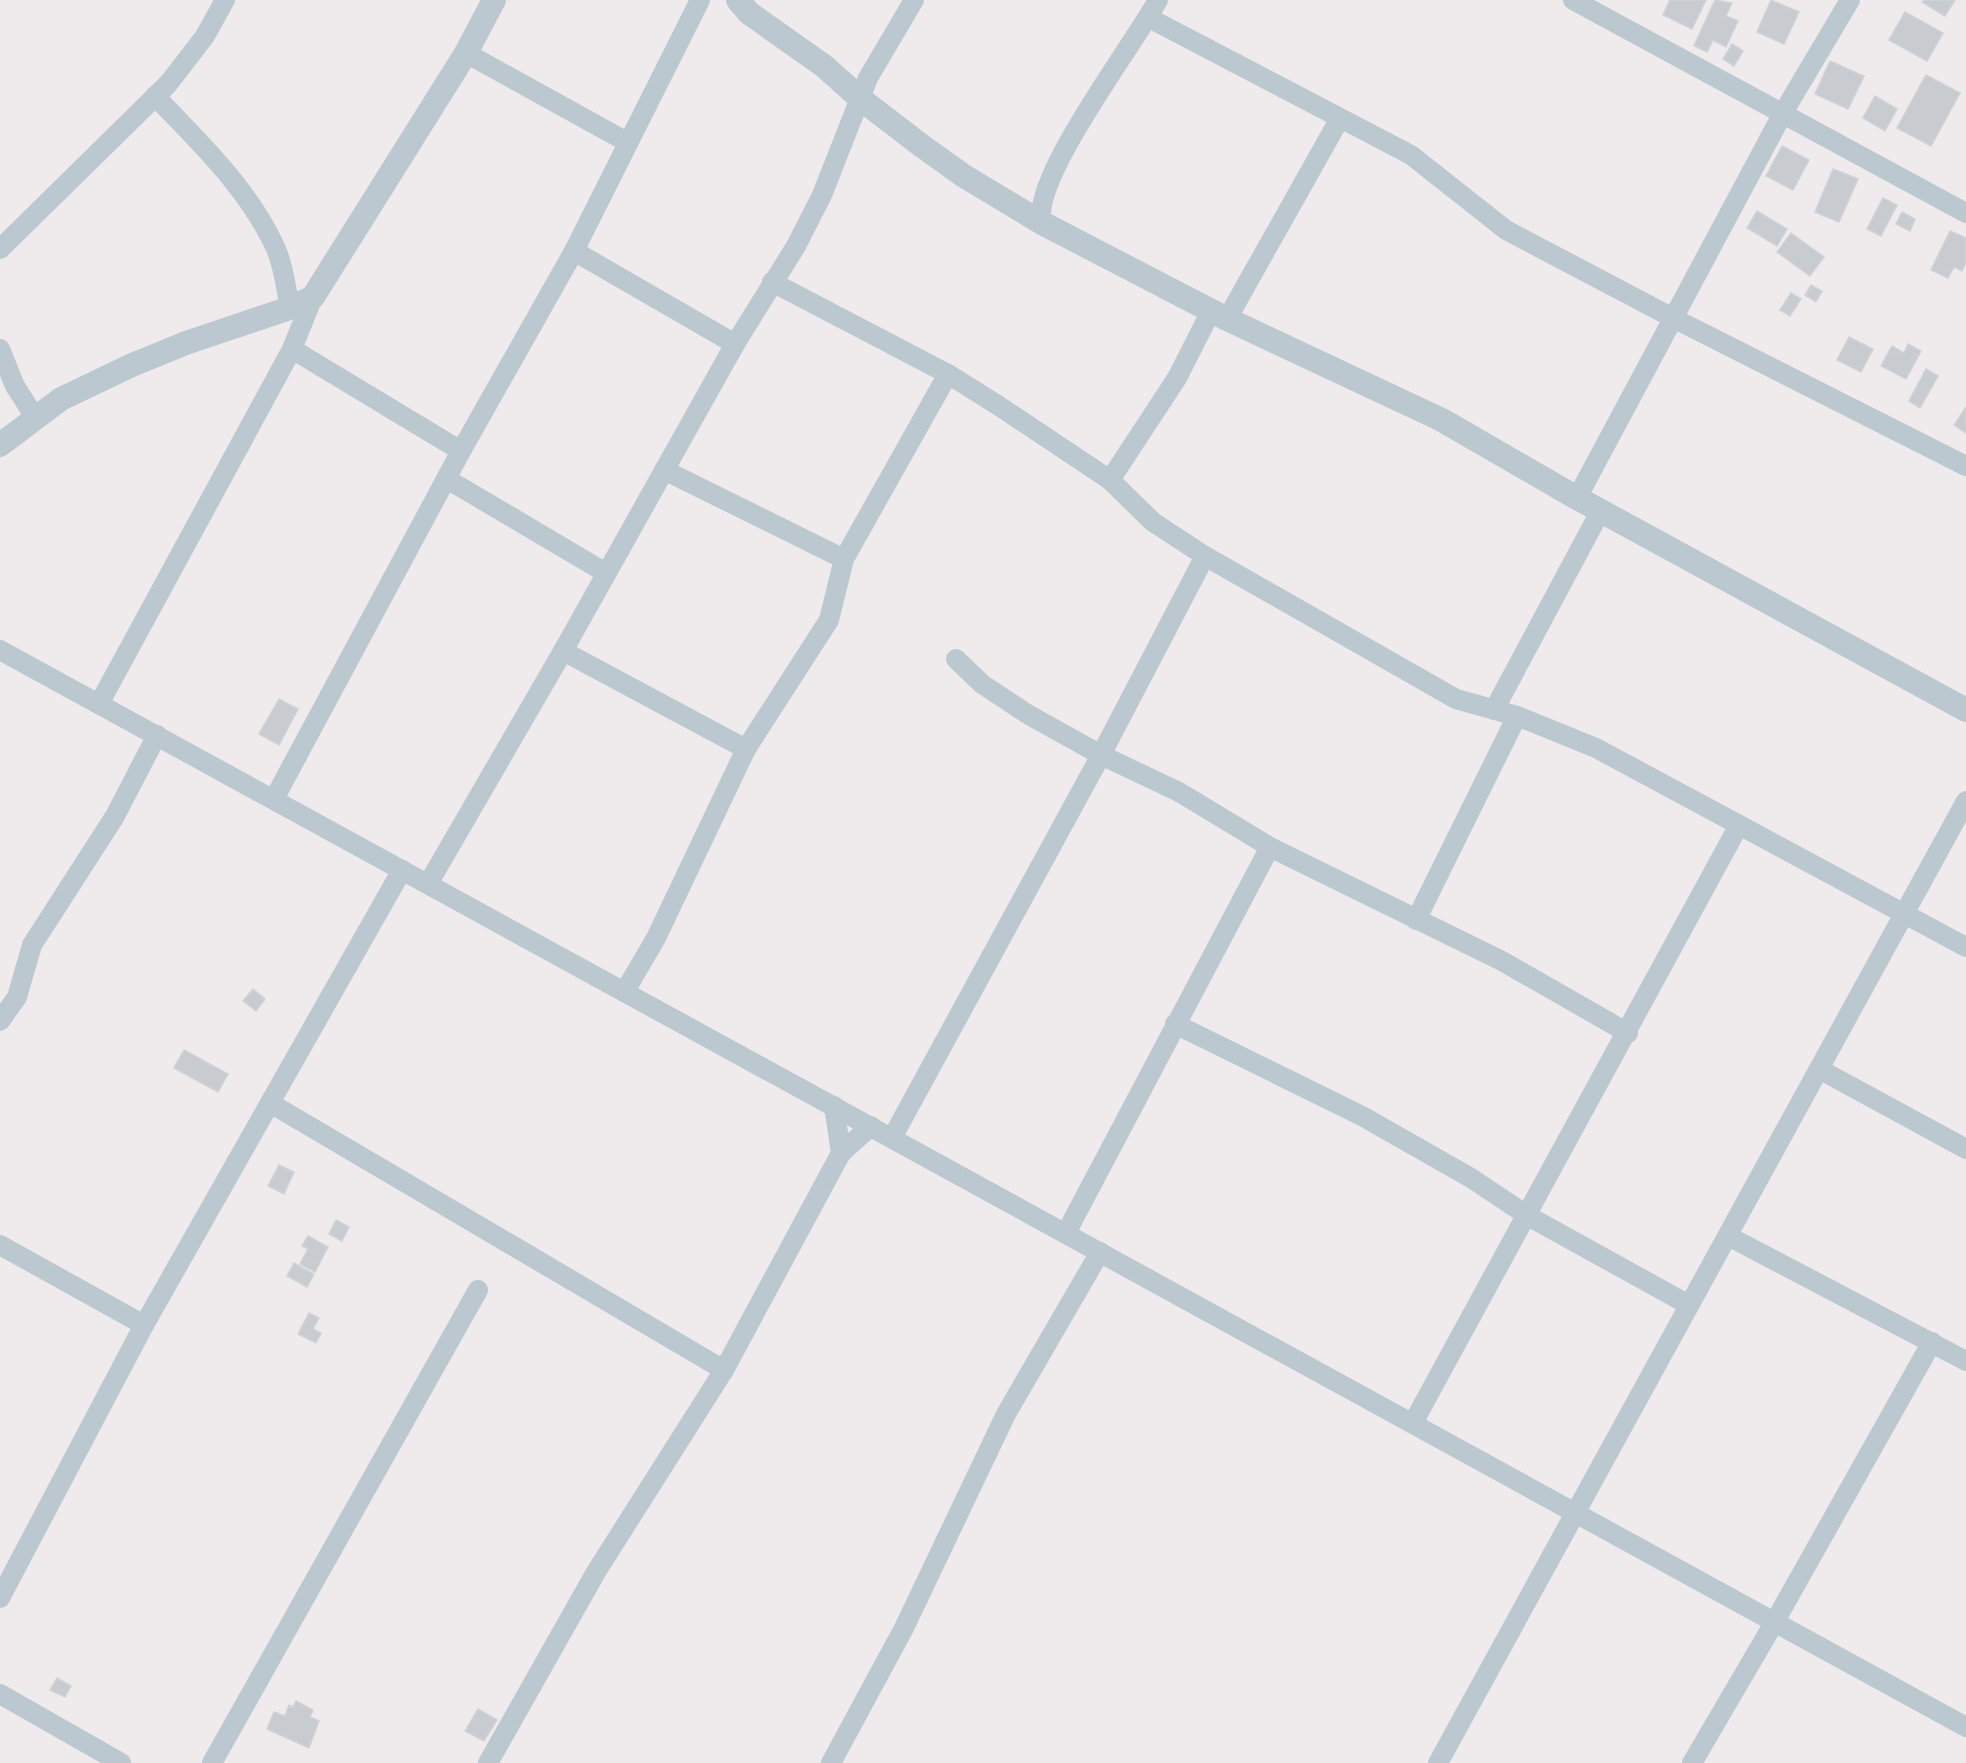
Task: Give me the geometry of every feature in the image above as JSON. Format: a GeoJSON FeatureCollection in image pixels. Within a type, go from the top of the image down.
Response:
{"type":"FeatureCollection","features":[{"type":"Feature","properties":{"kind":"street"},"geometry":{"type":"LineString","coordinates":[[0,249],[168,84],[205,36],[225,0]]}},
{"type":"Feature","properties":{"kind":"street"},"geometry":{"type":"LineString","coordinates":[[99,704],[292,349],[313,297],[466,53],[494,0]]}},
{"type":"Feature","properties":{"kind":"street"},"geometry":{"type":"LineString","coordinates":[[274,800],[461,451],[574,251],[700,0]]}},
{"type":"Feature","properties":{"kind":"street"},"geometry":{"type":"LineString","coordinates":[[738,0],[749,13],[824,66],[862,100],[964,176],[1042,223],[1219,315],[1442,420],[1577,498],[1966,710]]}},
{"type":"Feature","properties":{"kind":"street"},"geometry":{"type":"LineString","coordinates":[[428,884],[563,651],[735,344],[796,246],[822,195],[862,100],[868,78],[914,0]]}},
{"type":"Feature","properties":{"kind":"street"},"geometry":{"type":"LineString","coordinates":[[1573,0],[1966,213]]}},
{"type":"Feature","properties":{"kind":"street"},"geometry":{"type":"LineString","coordinates":[[1577,498],[1675,320],[1783,113],[1850,0]]}},
{"type":"Feature","properties":{"kind":"street"},"geometry":{"type":"LineString","coordinates":[[1042,223],[1039,213],[1042,198],[1069,142],[1154,5],[1339,120],[1411,155],[1506,230],[1675,320],[1966,466]]}},
{"type":"Feature","properties":{"kind":"street"},"geometry":{"type":"LineString","coordinates":[[466,53],[627,142]]}},
{"type":"Feature","properties":{"kind":"street"},"geometry":{"type":"LineString","coordinates":[[155,96],[215,159],[257,214],[277,252],[290,308]]}},
{"type":"Feature","properties":{"kind":"street"},"geometry":{"type":"LineString","coordinates":[[1110,480],[1219,315],[1339,120]]}},
{"type":"Feature","properties":{"kind":"street"},"geometry":{"type":"LineString","coordinates":[[574,251],[735,344]]}},
{"type":"Feature","properties":{"kind":"street"},"geometry":{"type":"LineString","coordinates":[[772,282],[948,375],[1110,480],[1153,522],[1204,556],[1456,699],[1517,716],[1596,748],[1966,947]]}},
{"type":"Feature","properties":{"kind":"street"},"geometry":{"type":"LineString","coordinates":[[0,445],[61,399],[132,365],[186,343],[290,308],[313,297]]}},
{"type":"Feature","properties":{"kind":"street"},"geometry":{"type":"LineString","coordinates":[[0,349],[15,386],[36,419]]}},
{"type":"Feature","properties":{"kind":"street"},"geometry":{"type":"LineString","coordinates":[[292,349],[461,451]]}},
{"type":"Feature","properties":{"kind":"street"},"geometry":{"type":"LineString","coordinates":[[624,991],[656,938],[746,749],[829,620],[844,559],[948,375]]}},
{"type":"Feature","properties":{"kind":"street"},"geometry":{"type":"LineString","coordinates":[[664,470],[844,559]]}},
{"type":"Feature","properties":{"kind":"street"},"geometry":{"type":"LineString","coordinates":[[447,479],[606,573]]}},
{"type":"Feature","properties":{"kind":"street"},"geometry":{"type":"LineString","coordinates":[[1494,710],[1601,510]]}},
{"type":"Feature","properties":{"kind":"street"},"geometry":{"type":"LineString","coordinates":[[892,1138],[1101,755],[1204,556]]}},
{"type":"Feature","properties":{"kind":"street"},"geometry":{"type":"LineString","coordinates":[[0,650],[1966,1727]]}},
{"type":"Feature","properties":{"kind":"street"},"geometry":{"type":"LineString","coordinates":[[563,651],[746,749]]}},
{"type":"Feature","properties":{"kind":"street"},"geometry":{"type":"LineString","coordinates":[[956,659],[992,690],[1101,755],[1179,792],[1270,847],[1502,961],[1628,1033]]}},
{"type":"Feature","properties":{"kind":"street"},"geometry":{"type":"LineString","coordinates":[[1416,920],[1517,716]]}},
{"type":"Feature","properties":{"kind":"street"},"geometry":{"type":"LineString","coordinates":[[0,1021],[16,997],[32,945],[115,816],[157,735]]}},
{"type":"Feature","properties":{"kind":"street"},"geometry":{"type":"LineString","coordinates":[[1438,1763],[1966,801]]}},
{"type":"Feature","properties":{"kind":"street"},"geometry":{"type":"LineString","coordinates":[[1413,1423],[1628,1033],[1739,825]]}},
{"type":"Feature","properties":{"kind":"street"},"geometry":{"type":"LineString","coordinates":[[1066,1233],[1174,1024],[1270,847]]}},
{"type":"Feature","properties":{"kind":"street"},"geometry":{"type":"LineString","coordinates":[[0,1598],[144,1326],[402,870]]}},
{"type":"Feature","properties":{"kind":"street"},"geometry":{"type":"LineString","coordinates":[[1174,1024],[1362,1116],[1472,1178],[1528,1216],[1689,1305]]}},
{"type":"Feature","properties":{"kind":"street"},"geometry":{"type":"LineString","coordinates":[[1819,1069],[1966,1149]]}},
{"type":"Feature","properties":{"kind":"street"},"geometry":{"type":"LineString","coordinates":[[270,1103],[724,1370]]}},
{"type":"Feature","properties":{"kind":"street"},"geometry":{"type":"LineString","coordinates":[[834,1106],[841,1153]]}},
{"type":"Feature","properties":{"kind":"street"},"geometry":{"type":"LineString","coordinates":[[488,1763],[596,1572],[724,1370],[841,1153],[871,1126]]}},
{"type":"Feature","properties":{"kind":"street"},"geometry":{"type":"LineString","coordinates":[[1728,1236],[1966,1361]]}},
{"type":"Feature","properties":{"kind":"street"},"geometry":{"type":"LineString","coordinates":[[0,1245],[144,1326]]}},
{"type":"Feature","properties":{"kind":"street"},"geometry":{"type":"LineString","coordinates":[[831,1763],[904,1628],[1006,1414],[1100,1252]]}},
{"type":"Feature","properties":{"kind":"street"},"geometry":{"type":"LineString","coordinates":[[212,1763],[478,1290]]}},
{"type":"Feature","properties":{"kind":"street"},"geometry":{"type":"LineString","coordinates":[[1692,1763],[1774,1623],[1932,1342]]}},
{"type":"Feature","properties":{"kind":"street"},"geometry":{"type":"LineString","coordinates":[[0,1694],[121,1763]]}},
{"type":"Feature","properties":{"kind":"building"},"geometry":{"type":"Polygon","coordinates":[[[1670,0],[1706,0],[1692,29],[1663,15],[1670,0]]]}},
{"type":"Feature","properties":{"kind":"building"},"geometry":{"type":"Polygon","coordinates":[[[1715,0],[1732,3],[1726,16],[1738,21],[1726,47],[1713,40],[1707,52],[1694,46],[1715,0]]]}},
{"type":"Feature","properties":{"kind":"building"},"geometry":{"type":"Polygon","coordinates":[[[1771,0],[1799,12],[1784,44],[1757,32],[1771,0]]]}},
{"type":"Feature","properties":{"kind":"building"},"geometry":{"type":"Polygon","coordinates":[[[1924,0],[1955,0],[1945,16],[1922,2],[1924,0]]]}},
{"type":"Feature","properties":{"kind":"building"},"geometry":{"type":"Polygon","coordinates":[[[1905,12],[1943,33],[1927,61],[1889,40],[1905,12]]]}},
{"type":"Feature","properties":{"kind":"building"},"geometry":{"type":"Polygon","coordinates":[[[1732,44],[1743,51],[1734,66],[1723,59],[1732,44]]]}},
{"type":"Feature","properties":{"kind":"building"},"geometry":{"type":"Polygon","coordinates":[[[1830,61],[1864,76],[1848,109],[1815,94],[1830,61]]]}},
{"type":"Feature","properties":{"kind":"building"},"geometry":{"type":"Polygon","coordinates":[[[1926,75],[1960,93],[1931,146],[1897,128],[1926,75]]]}},
{"type":"Feature","properties":{"kind":"building"},"geometry":{"type":"Polygon","coordinates":[[[1875,96],[1897,109],[1885,131],[1863,118],[1875,96]]]}},
{"type":"Feature","properties":{"kind":"building"},"geometry":{"type":"Polygon","coordinates":[[[1782,146],[1809,160],[1793,190],[1766,176],[1782,146]]]}},
{"type":"Feature","properties":{"kind":"building"},"geometry":{"type":"Polygon","coordinates":[[[1833,169],[1858,179],[1839,222],[1815,212],[1833,169]]]}},
{"type":"Feature","properties":{"kind":"building"},"geometry":{"type":"Polygon","coordinates":[[[1883,198],[1897,205],[1881,236],[1867,229],[1883,198]]]}},
{"type":"Feature","properties":{"kind":"building"},"geometry":{"type":"Polygon","coordinates":[[[1757,211],[1787,229],[1777,246],[1747,228],[1757,211]]]}},
{"type":"Feature","properties":{"kind":"building"},"geometry":{"type":"Polygon","coordinates":[[[1902,212],[1915,219],[1910,231],[1896,224],[1902,212]]]}},
{"type":"Feature","properties":{"kind":"building"},"geometry":{"type":"Polygon","coordinates":[[[1950,231],[1966,238],[1966,262],[1962,271],[1954,267],[1948,278],[1931,270],[1950,231]]]}},
{"type":"Feature","properties":{"kind":"building"},"geometry":{"type":"Polygon","coordinates":[[[1791,233],[1824,257],[1810,276],[1777,252],[1791,233]]]}},
{"type":"Feature","properties":{"kind":"building"},"geometry":{"type":"Polygon","coordinates":[[[1811,285],[1822,291],[1816,302],[1805,295],[1811,285]]]}},
{"type":"Feature","properties":{"kind":"building"},"geometry":{"type":"Polygon","coordinates":[[[1791,293],[1801,299],[1790,316],[1780,310],[1791,293]]]}},
{"type":"Feature","properties":{"kind":"building"},"geometry":{"type":"Polygon","coordinates":[[[1849,337],[1873,349],[1861,372],[1837,360],[1849,337]]]}},
{"type":"Feature","properties":{"kind":"building"},"geometry":{"type":"Polygon","coordinates":[[[1908,344],[1921,351],[1906,379],[1881,366],[1892,346],[1904,353],[1908,344]]]}},
{"type":"Feature","properties":{"kind":"building"},"geometry":{"type":"Polygon","coordinates":[[[1926,369],[1938,376],[1920,408],[1909,401],[1926,369]]]}},
{"type":"Feature","properties":{"kind":"building"},"geometry":{"type":"Polygon","coordinates":[[[1966,407],[1966,433],[1954,425],[1966,407]]]}},
{"type":"Feature","properties":{"kind":"building"},"geometry":{"type":"Polygon","coordinates":[[[279,699],[298,709],[279,745],[259,734],[279,699]]]}},
{"type":"Feature","properties":{"kind":"building"},"geometry":{"type":"Polygon","coordinates":[[[253,989],[265,999],[256,1011],[243,1001],[253,989]]]}},
{"type":"Feature","properties":{"kind":"building"},"geometry":{"type":"Polygon","coordinates":[[[184,1050],[228,1074],[218,1092],[174,1068],[184,1050]]]}},
{"type":"Feature","properties":{"kind":"building"},"geometry":{"type":"Polygon","coordinates":[[[279,1165],[294,1172],[284,1194],[268,1186],[279,1165]]]}},
{"type":"Feature","properties":{"kind":"building"},"geometry":{"type":"Polygon","coordinates":[[[336,1220],[349,1227],[342,1241],[329,1234],[336,1220]]]}},
{"type":"Feature","properties":{"kind":"building"},"geometry":{"type":"Polygon","coordinates":[[[308,1236],[328,1247],[315,1272],[300,1264],[308,1249],[302,1246],[308,1236]]]}},
{"type":"Feature","properties":{"kind":"building"},"geometry":{"type":"Polygon","coordinates":[[[294,1263],[314,1274],[307,1287],[287,1276],[294,1263]]]}},
{"type":"Feature","properties":{"kind":"building"},"geometry":{"type":"Polygon","coordinates":[[[309,1313],[319,1318],[313,1329],[321,1333],[316,1343],[298,1334],[309,1313]]]}},
{"type":"Feature","properties":{"kind":"building"},"geometry":{"type":"Polygon","coordinates":[[[57,1678],[71,1686],[65,1697],[50,1690],[57,1678]]]}},
{"type":"Feature","properties":{"kind":"building"},"geometry":{"type":"Polygon","coordinates":[[[296,1701],[313,1710],[310,1717],[319,1721],[309,1748],[267,1729],[274,1712],[285,1716],[289,1705],[293,1707],[296,1701]]]}},
{"type":"Feature","properties":{"kind":"building"},"geometry":{"type":"Polygon","coordinates":[[[478,1709],[497,1720],[484,1741],[465,1731],[478,1709]]]}}]}
